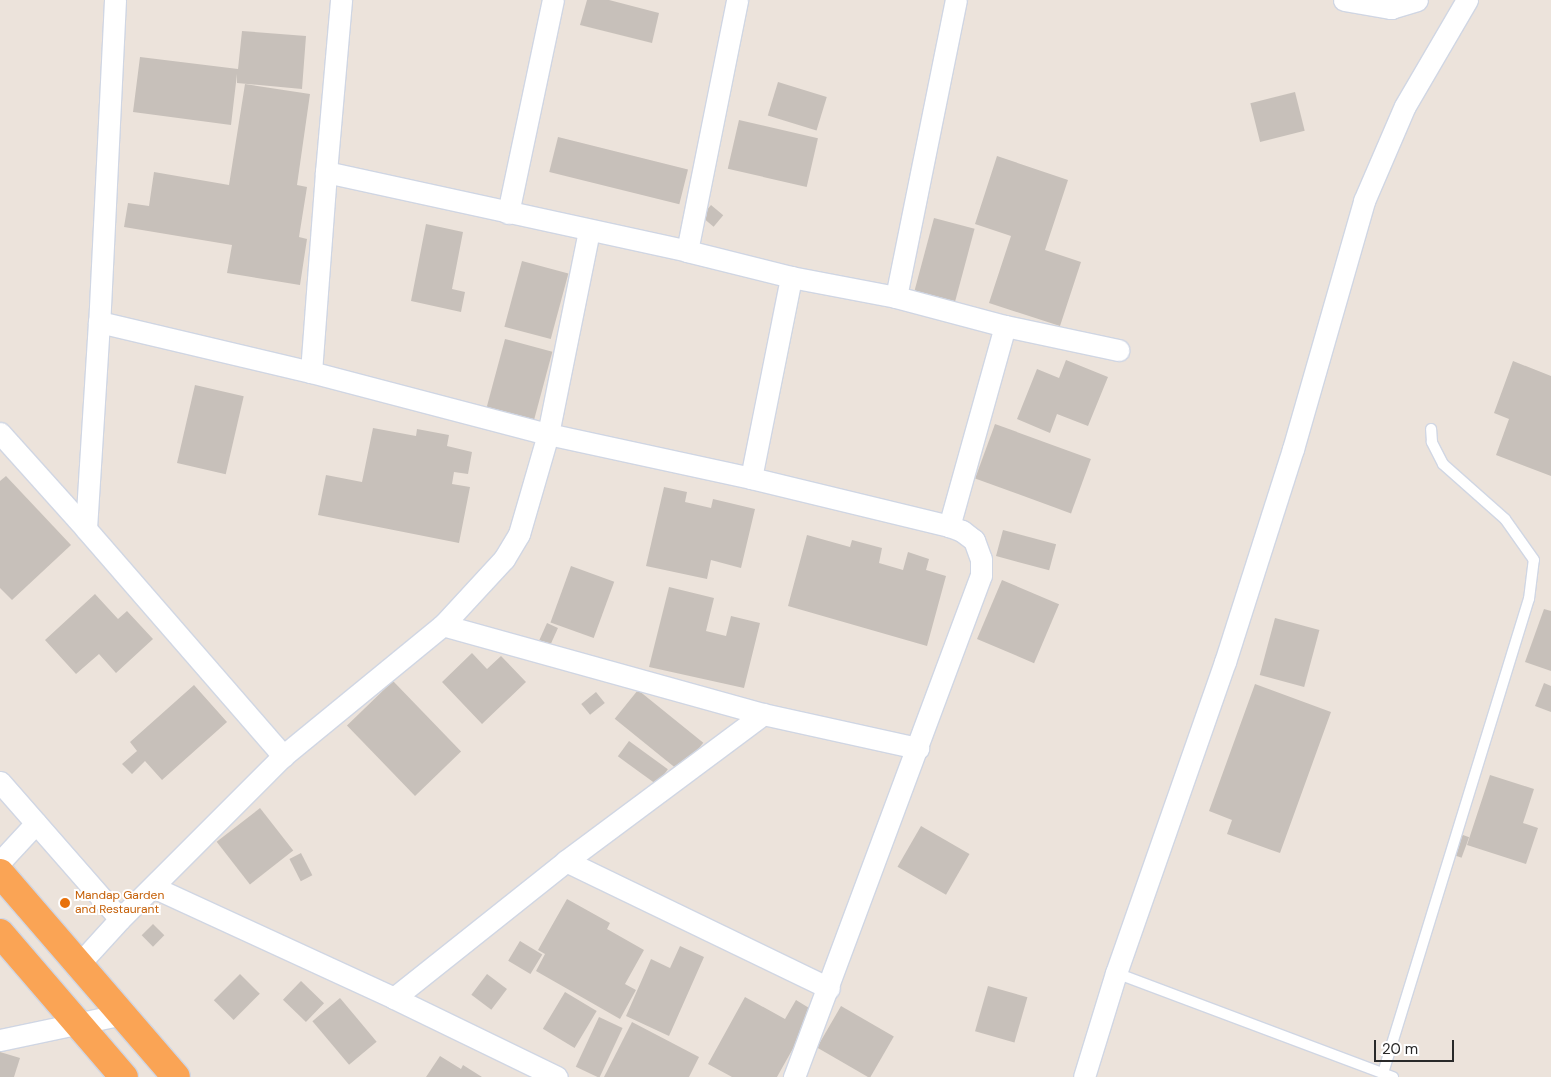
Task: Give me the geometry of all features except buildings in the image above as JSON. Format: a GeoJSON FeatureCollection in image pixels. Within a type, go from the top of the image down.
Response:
{"type":"FeatureCollection","features":[{"type":"Feature","properties":{"kind":"highway"},"geometry":{"type":"LineString","coordinates":[[0,873],[80,963],[176,1077]]}},
{"type":"Feature","properties":{"kind":"highway"},"geometry":{"type":"LineString","coordinates":[[0,933],[124,1077]]}},
{"type":"Feature","properties":{"kind":"street"},"geometry":{"type":"LineString","coordinates":[[86,530],[99,322],[115,0]]}},
{"type":"Feature","properties":{"kind":"street"},"geometry":{"type":"LineString","coordinates":[[311,372],[341,0]]}},
{"type":"Feature","properties":{"kind":"street"},"geometry":{"type":"LineString","coordinates":[[508,212],[553,0]]}},
{"type":"Feature","properties":{"kind":"street"},"geometry":{"type":"LineString","coordinates":[[687,250],[737,0]]}},
{"type":"Feature","properties":{"kind":"street"},"geometry":{"type":"LineString","coordinates":[[896,297],[956,0]]}},
{"type":"Feature","properties":{"kind":"street"},"geometry":{"type":"LineString","coordinates":[[1344,0],[1392,4],[1417,0]]}},
{"type":"Feature","properties":{"kind":"street"},"geometry":{"type":"LineString","coordinates":[[1084,1077],[1116,974],[1225,662],[1293,449],[1364,201],[1405,106],[1468,0]]}},
{"type":"Feature","properties":{"kind":"street"},"geometry":{"type":"LineString","coordinates":[[326,172],[687,250],[791,278],[896,297],[1005,326],[1118,350]]}},
{"type":"Feature","properties":{"kind":"street"},"geometry":{"type":"LineString","coordinates":[[80,963],[120,919],[283,756],[443,625],[504,559],[520,534],[548,434],[589,230]]}},
{"type":"Feature","properties":{"kind":"street"},"geometry":{"type":"LineString","coordinates":[[752,478],[791,278]]}},
{"type":"Feature","properties":{"kind":"street"},"geometry":{"type":"LineString","coordinates":[[99,322],[311,372],[548,434],[752,478],[949,526],[962,531],[974,540],[981,558],[982,574],[794,1077]]}},
{"type":"Feature","properties":{"kind":"street"},"geometry":{"type":"LineString","coordinates":[[949,526],[1005,326]]}},
{"type":"Feature","properties":{"kind":"street"},"geometry":{"type":"LineString","coordinates":[[0,433],[283,756]]}},
{"type":"Feature","properties":{"kind":"street"},"geometry":{"type":"LineString","coordinates":[[443,625],[763,714],[918,748]]}},
{"type":"Feature","properties":{"kind":"street"},"geometry":{"type":"LineString","coordinates":[[394,998],[566,862],[763,714]]}},
{"type":"Feature","properties":{"kind":"street"},"geometry":{"type":"LineString","coordinates":[[0,782],[120,919]]}},
{"type":"Feature","properties":{"kind":"street"},"geometry":{"type":"LineString","coordinates":[[0,862],[36,823]]}},
{"type":"Feature","properties":{"kind":"street"},"geometry":{"type":"LineString","coordinates":[[566,862],[828,988]]}},
{"type":"Feature","properties":{"kind":"street"},"geometry":{"type":"LineString","coordinates":[[153,887],[394,998],[557,1077]]}},
{"type":"Feature","properties":{"kind":"street"},"geometry":{"type":"LineString","coordinates":[[0,1040],[123,1014]]}},
{"type":"Feature","properties":{"kind":"lane"},"geometry":{"type":"LineString","coordinates":[[1116,974],[1388,1075],[1529,599],[1534,560],[1505,519],[1444,464],[1432,442],[1431,429]]}},
{"type":"Feature","properties":{"kind":"place","name":"Mandap Garden and Restaurant"},"geometry":{"type":"Point","coordinates":[65,903]}}]}
